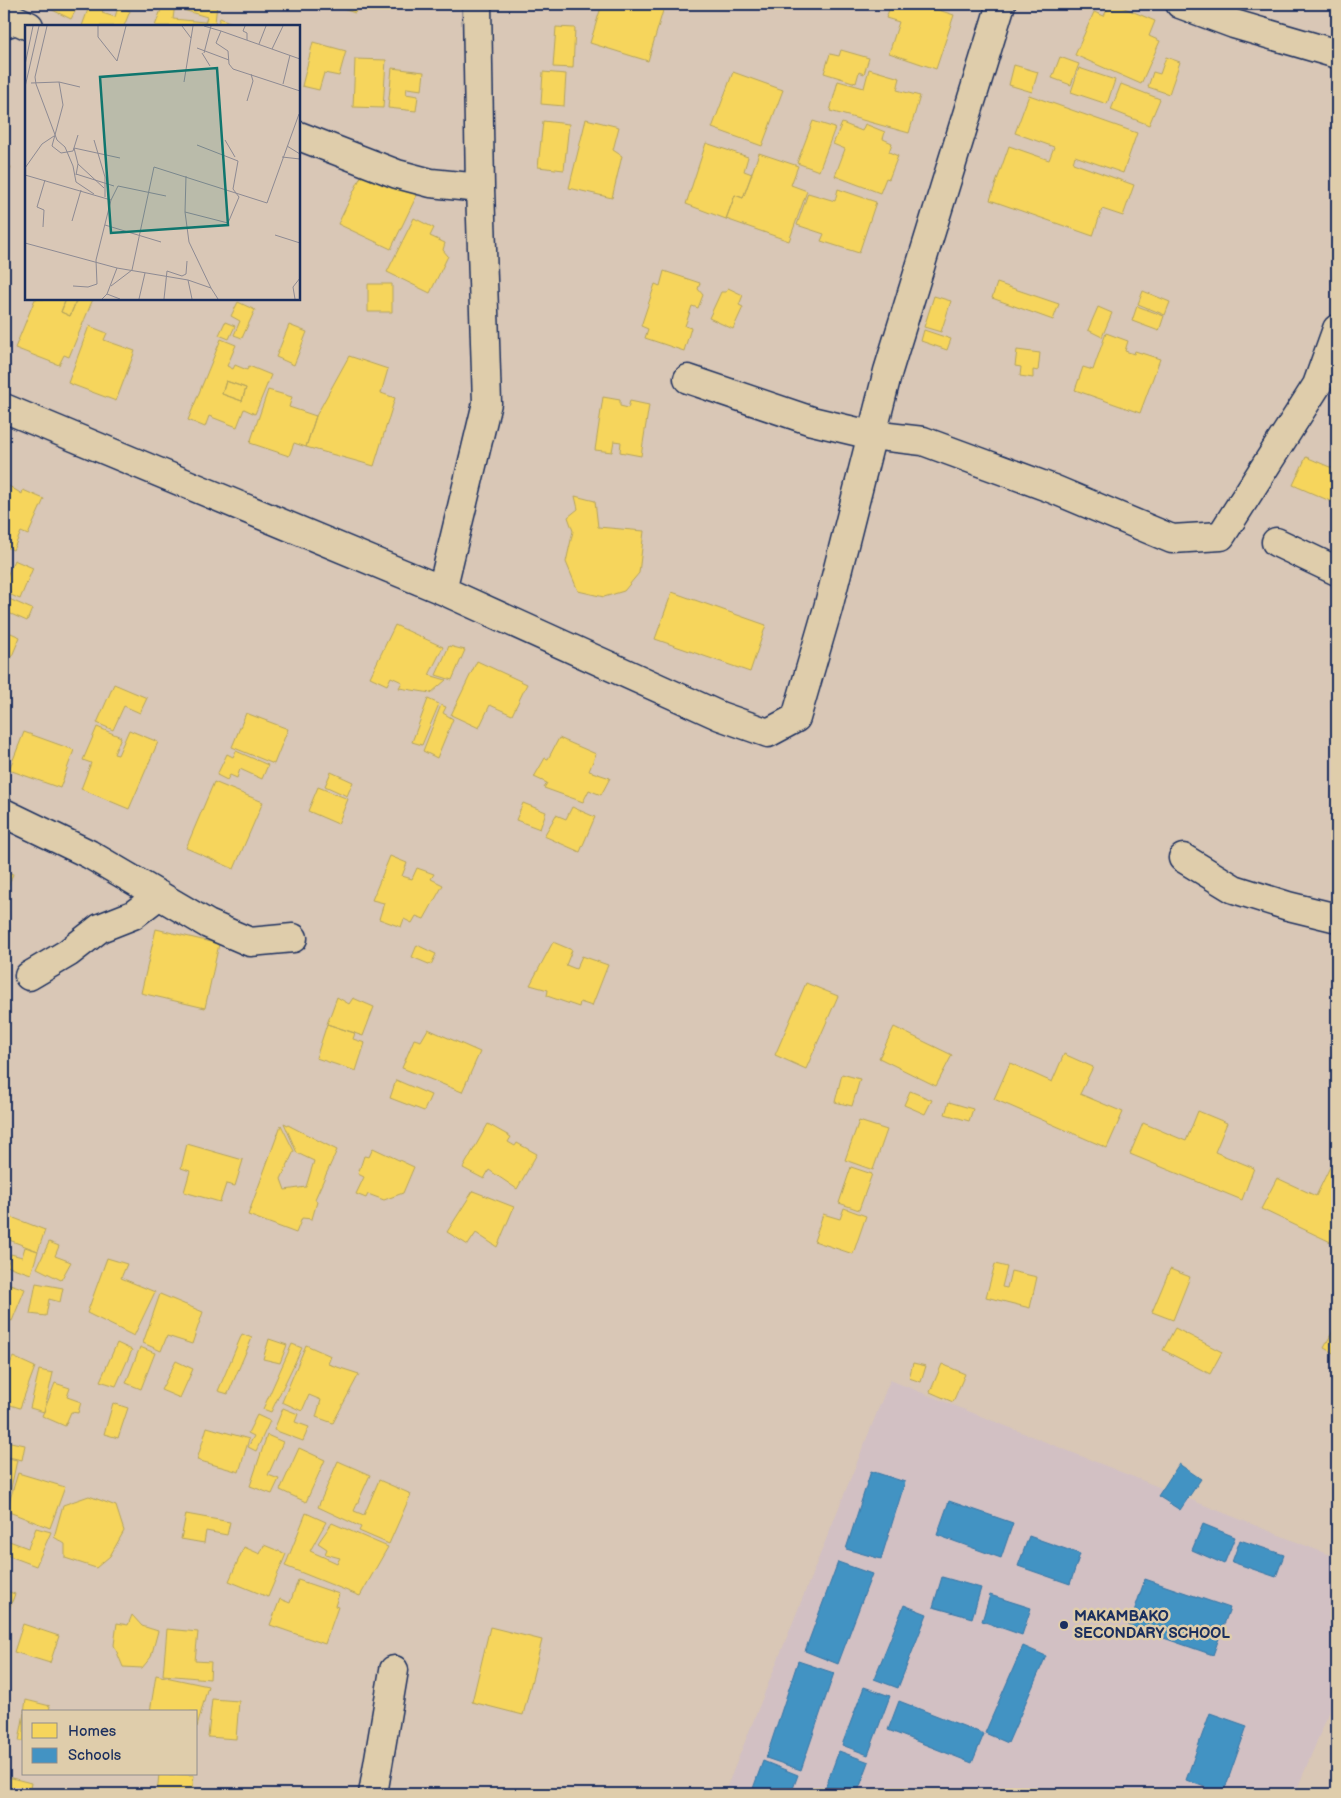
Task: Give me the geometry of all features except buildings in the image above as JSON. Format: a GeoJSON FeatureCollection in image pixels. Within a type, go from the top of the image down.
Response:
{"type":"FeatureCollection","features":[{"type":"Feature","properties":{"kind":"street"},"geometry":{"type":"LineString","coordinates":[[442,590],[487,403],[480,188],[477,4]]}},
{"type":"Feature","properties":{"kind":"street"},"geometry":{"type":"LineString","coordinates":[[4,408],[442,590],[720,716],[768,733],[796,718],[828,608],[871,435],[944,185],[1002,4]]}},
{"type":"Feature","properties":{"kind":"street"},"geometry":{"type":"LineString","coordinates":[[1180,4],[1234,24],[1337,54]]}},
{"type":"Feature","properties":{"kind":"street"},"geometry":{"type":"LineString","coordinates":[[4,24],[16,20],[27,25]]}},
{"type":"Feature","properties":{"kind":"street"},"geometry":{"type":"LineString","coordinates":[[300,136],[397,174],[431,183],[480,188]]}},
{"type":"Feature","properties":{"kind":"street"},"geometry":{"type":"LineString","coordinates":[[688,379],[812,421],[871,435],[923,442],[1053,489],[1172,538],[1221,536],[1327,391],[1337,329]]}},
{"type":"Feature","properties":{"kind":"street"},"geometry":{"type":"LineString","coordinates":[[1276,542],[1337,571]]}},
{"type":"Feature","properties":{"kind":"street"},"geometry":{"type":"LineString","coordinates":[[4,813],[89,854],[208,924],[250,942],[294,938]]}},
{"type":"Feature","properties":{"kind":"street"},"geometry":{"type":"LineString","coordinates":[[1183,858],[1234,889],[1288,906],[1337,918]]}},
{"type":"Feature","properties":{"kind":"street"},"geometry":{"type":"LineString","coordinates":[[29,976],[68,953],[100,928],[133,915],[159,895]]}},
{"type":"Feature","properties":{"kind":"street"},"geometry":{"type":"LineString","coordinates":[[372,1794],[394,1670]]}},
{"type":"Feature","properties":{"kind":"shaded area","name":"MAKAMBAKO SECONDARY SCHOOL"},"geometry":{"type":"Polygon","coordinates":[[[890,1380],[1337,1558],[1337,1693],[1295,1794],[724,1794],[890,1380]]]}},
{"type":"Feature","properties":{"kind":"place","name":"MAKAMBAKO SECONDARY SCHOOL"},"geometry":{"type":"Point","coordinates":[1064,1625]}}]}
